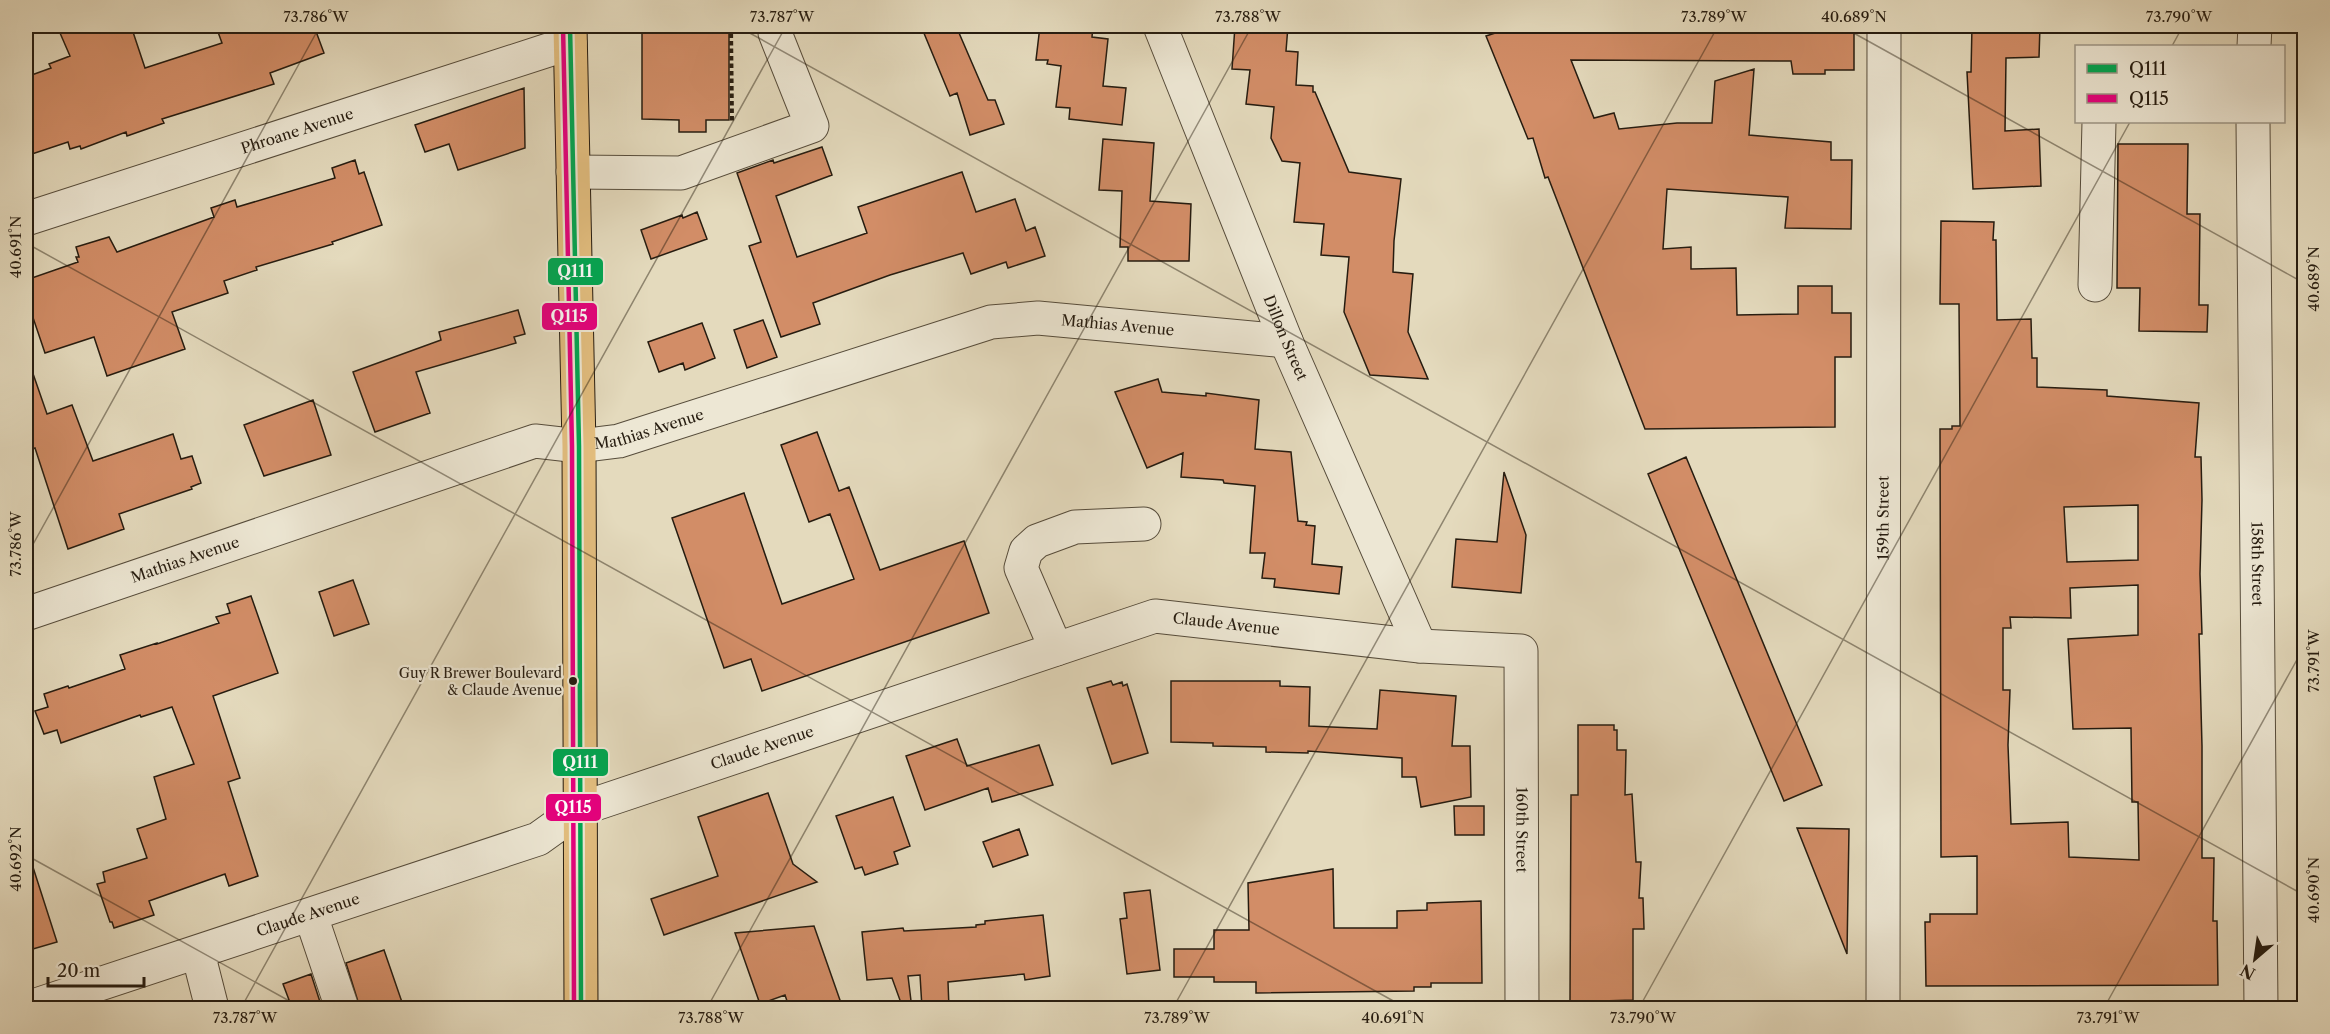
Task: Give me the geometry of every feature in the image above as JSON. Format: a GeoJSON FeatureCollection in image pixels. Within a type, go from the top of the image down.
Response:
{"type":"FeatureCollection","features":[{"type":"Feature","properties":{"kind":"main road"},"geometry":{"type":"LineString","coordinates":[[570,34],[579,446],[581,1008]]}},
{"type":"Feature","properties":{"kind":"street","name":"Dillon Street"},"geometry":{"type":"LineString","coordinates":[[1160,26],[1286,341],[1420,646]]}},
{"type":"Feature","properties":{"kind":"street","name":"159th Street"},"geometry":{"type":"LineString","coordinates":[[1883,1008],[1884,26]]}},
{"type":"Feature","properties":{"kind":"street"},"geometry":{"type":"LineString","coordinates":[[2254,45],[2255,26]]}},
{"type":"Feature","properties":{"kind":"street"},"geometry":{"type":"LineString","coordinates":[[573,172],[681,173],[812,126],[775,33]]}},
{"type":"Feature","properties":{"kind":"street","name":"Phroane Avenue"},"geometry":{"type":"LineString","coordinates":[[26,219],[570,34]]}},
{"type":"Feature","properties":{"kind":"street"},"geometry":{"type":"LineString","coordinates":[[2095,285],[2099,123]]}},
{"type":"Feature","properties":{"kind":"street","name":"158th Street"},"geometry":{"type":"LineString","coordinates":[[2253,123],[2261,1008]]}},
{"type":"Feature","properties":{"kind":"street","name":"Mathias Avenue"},"geometry":{"type":"LineString","coordinates":[[26,614],[536,441],[579,446],[619,441],[642,435],[991,321],[1038,318],[1286,341]]}},
{"type":"Feature","properties":{"kind":"street"},"geometry":{"type":"LineString","coordinates":[[1056,649],[1021,568],[1026,551],[1037,542],[1075,527],[1144,524]]}},
{"type":"Feature","properties":{"kind":"street","name":"Claude Avenue"},"geometry":{"type":"LineString","coordinates":[[27,1008],[311,916],[538,839],[580,809],[1155,616],[1420,646],[1521,651]]}},
{"type":"Feature","properties":{"kind":"street","name":"160th Street"},"geometry":{"type":"LineString","coordinates":[[1521,651],[1522,1008]]}},
{"type":"Feature","properties":{"kind":"street"},"geometry":{"type":"LineString","coordinates":[[311,916],[342,1008]]}},
{"type":"Feature","properties":{"kind":"street"},"geometry":{"type":"LineString","coordinates":[[198,953],[212,1008]]}},
{"type":"Feature","properties":{"kind":"path"},"geometry":{"type":"LineString","coordinates":[[731,26],[732,129]]}},
{"type":"Feature","properties":{"kind":"building"},"geometry":{"type":"Polygon","coordinates":[[[57,26],[131,26],[145,68],[222,43],[218,32],[240,26],[314,26],[324,53],[270,73],[274,84],[162,119],[164,123],[127,136],[126,132],[81,149],[80,146],[70,149],[68,142],[26,156],[26,77],[51,68],[49,64],[70,56],[57,26]]]}},
{"type":"Feature","properties":{"kind":"building"},"geometry":{"type":"Polygon","coordinates":[[[642,26],[729,26],[729,120],[706,120],[706,132],[679,132],[679,120],[642,119],[642,26]]]}},
{"type":"Feature","properties":{"kind":"building"},"geometry":{"type":"Polygon","coordinates":[[[921,26],[956,26],[988,100],[995,100],[1004,124],[970,135],[957,93],[950,96],[921,26]]]}},
{"type":"Feature","properties":{"kind":"building"},"geometry":{"type":"Polygon","coordinates":[[[1040,26],[1093,26],[1092,37],[1108,39],[1103,86],[1126,88],[1122,125],[1069,119],[1070,108],[1056,107],[1061,66],[1047,64],[1048,60],[1036,60],[1040,26]]]}},
{"type":"Feature","properties":{"kind":"building"},"geometry":{"type":"Polygon","coordinates":[[[1235,26],[1288,26],[1286,51],[1298,52],[1296,85],[1313,86],[1313,92],[1315,92],[1349,172],[1401,179],[1393,272],[1413,274],[1408,332],[1428,379],[1370,375],[1344,312],[1349,257],[1321,255],[1324,224],[1294,222],[1300,163],[1282,161],[1271,138],[1274,107],[1246,104],[1250,70],[1232,69],[1235,26]]]}},
{"type":"Feature","properties":{"kind":"building"},"geometry":{"type":"Polygon","coordinates":[[[1517,26],[1854,26],[1854,70],[1825,70],[1825,74],[1793,74],[1791,61],[1571,60],[1594,118],[1614,113],[1619,129],[1677,123],[1712,123],[1715,81],[1754,69],[1749,135],[1831,142],[1831,160],[1852,160],[1851,229],[1785,228],[1788,197],[1667,189],[1663,249],[1691,247],[1691,269],[1736,268],[1737,315],[1798,314],[1798,286],[1832,286],[1832,313],[1851,313],[1851,357],[1835,357],[1835,427],[1645,429],[1548,177],[1545,178],[1533,138],[1528,139],[1486,36],[1517,26]]]}},
{"type":"Feature","properties":{"kind":"building"},"geometry":{"type":"Polygon","coordinates":[[[1972,26],[2040,26],[2039,57],[2006,58],[2005,131],[2039,129],[2041,186],[1973,189],[1967,72],[1971,72],[1972,26]]]}},
{"type":"Feature","properties":{"kind":"building"},"geometry":{"type":"Polygon","coordinates":[[[524,88],[525,148],[458,170],[449,144],[425,152],[415,125],[524,88]]]}},
{"type":"Feature","properties":{"kind":"building"},"geometry":{"type":"Polygon","coordinates":[[[1103,139],[1154,143],[1150,201],[1191,204],[1189,261],[1128,261],[1128,247],[1120,247],[1122,191],[1099,190],[1103,139]]]}},
{"type":"Feature","properties":{"kind":"building"},"geometry":{"type":"Polygon","coordinates":[[[2118,144],[2188,144],[2187,214],[2200,214],[2199,305],[2208,305],[2207,332],[2139,331],[2140,288],[2117,288],[2118,144]]]}},
{"type":"Feature","properties":{"kind":"building"},"geometry":{"type":"Polygon","coordinates":[[[822,147],[832,175],[776,196],[797,257],[867,233],[858,207],[962,172],[976,212],[1015,199],[1026,231],[1035,227],[1045,256],[1008,268],[1006,262],[971,274],[963,253],[890,275],[813,303],[820,324],[781,337],[749,246],[761,242],[737,173],[773,160],[774,163],[822,147]]]}},
{"type":"Feature","properties":{"kind":"building"},"geometry":{"type":"Polygon","coordinates":[[[355,160],[359,174],[364,172],[382,225],[332,242],[333,244],[256,267],[257,270],[224,281],[228,293],[172,312],[185,349],[107,376],[94,337],[45,353],[26,297],[26,280],[78,262],[76,247],[109,237],[117,252],[214,217],[211,208],[235,200],[237,207],[335,178],[332,168],[355,160]]]}},
{"type":"Feature","properties":{"kind":"building"},"geometry":{"type":"Polygon","coordinates":[[[697,212],[707,239],[651,259],[641,230],[697,212]]]}},
{"type":"Feature","properties":{"kind":"building"},"geometry":{"type":"Polygon","coordinates":[[[1941,221],[1994,222],[1997,320],[2031,319],[2032,358],[2037,358],[2037,387],[2107,390],[2107,396],[2199,403],[2195,457],[2201,457],[2202,500],[2200,574],[2202,634],[2199,634],[2202,858],[2214,858],[2213,921],[2217,921],[2218,985],[1926,986],[1925,922],[1930,922],[1930,914],[1977,914],[1977,856],[1941,857],[1940,429],[1960,426],[1959,304],[1940,304],[1941,221]],[[2138,505],[2064,507],[2067,562],[2138,560],[2138,505]],[[2138,585],[2070,588],[2071,618],[2010,617],[2011,628],[2003,628],[2003,690],[2010,690],[2008,745],[2011,824],[2068,822],[2069,857],[2139,860],[2138,802],[2132,802],[2131,728],[2073,729],[2068,639],[2138,635],[2138,585]]]}},
{"type":"Feature","properties":{"kind":"building"},"geometry":{"type":"Polygon","coordinates":[[[518,310],[525,334],[514,337],[516,343],[416,372],[430,413],[375,432],[353,372],[441,340],[439,332],[518,310]]]}},
{"type":"Feature","properties":{"kind":"building"},"geometry":{"type":"Polygon","coordinates":[[[763,320],[777,357],[747,368],[734,330],[763,320]]]}},
{"type":"Feature","properties":{"kind":"building"},"geometry":{"type":"Polygon","coordinates":[[[702,323],[715,358],[685,370],[683,363],[659,372],[648,342],[702,323]]]}},
{"type":"Feature","properties":{"kind":"building"},"geometry":{"type":"Polygon","coordinates":[[[30,365],[47,414],[72,405],[93,461],[173,434],[181,459],[192,456],[201,483],[191,487],[192,489],[119,514],[124,529],[68,549],[35,448],[26,451],[26,366],[30,365]]]}},
{"type":"Feature","properties":{"kind":"building"},"geometry":{"type":"Polygon","coordinates":[[[1158,379],[1162,392],[1206,396],[1206,393],[1259,400],[1255,449],[1291,452],[1298,521],[1315,526],[1312,564],[1342,567],[1339,594],[1274,587],[1275,579],[1262,578],[1265,553],[1250,553],[1255,486],[1224,483],[1223,480],[1181,477],[1183,453],[1147,468],[1115,392],[1158,379]]]}},
{"type":"Feature","properties":{"kind":"building"},"geometry":{"type":"Polygon","coordinates":[[[313,400],[331,455],[264,476],[244,425],[313,400]]]}},
{"type":"Feature","properties":{"kind":"building"},"geometry":{"type":"Polygon","coordinates":[[[817,432],[839,491],[849,487],[880,570],[964,541],[989,613],[762,691],[751,659],[724,668],[672,518],[744,493],[782,604],[854,579],[830,514],[809,522],[781,445],[817,432]]]}},
{"type":"Feature","properties":{"kind":"building"},"geometry":{"type":"Polygon","coordinates":[[[1686,457],[1822,785],[1784,801],[1648,474],[1686,457]]]}},
{"type":"Feature","properties":{"kind":"building"},"geometry":{"type":"Polygon","coordinates":[[[1504,472],[1526,535],[1521,593],[1452,587],[1456,539],[1497,542],[1504,472]]]}},
{"type":"Feature","properties":{"kind":"building"},"geometry":{"type":"Polygon","coordinates":[[[353,580],[369,624],[334,636],[319,592],[353,580]]]}},
{"type":"Feature","properties":{"kind":"building"},"geometry":{"type":"Polygon","coordinates":[[[251,596],[278,673],[213,696],[240,778],[228,782],[258,876],[229,886],[225,874],[149,901],[154,915],[114,928],[97,884],[105,882],[103,872],[147,858],[137,829],[166,819],[154,777],[194,764],[172,707],[141,717],[140,715],[61,743],[57,730],[44,734],[35,711],[48,707],[44,694],[125,669],[120,655],[219,623],[216,617],[230,613],[227,604],[251,596]]]}},
{"type":"Feature","properties":{"kind":"building"},"geometry":{"type":"Polygon","coordinates":[[[1111,681],[1113,685],[1122,682],[1123,686],[1127,684],[1148,753],[1112,764],[1087,688],[1111,681]]]}},
{"type":"Feature","properties":{"kind":"building"},"geometry":{"type":"Polygon","coordinates":[[[1171,681],[1280,681],[1280,686],[1310,687],[1309,726],[1377,729],[1380,690],[1456,696],[1452,746],[1470,746],[1471,797],[1421,807],[1416,777],[1402,777],[1402,758],[1308,751],[1308,753],[1266,752],[1266,747],[1171,742],[1171,681]]]}},
{"type":"Feature","properties":{"kind":"building"},"geometry":{"type":"Polygon","coordinates":[[[1578,725],[1614,725],[1614,730],[1617,730],[1617,750],[1626,750],[1625,795],[1632,794],[1636,862],[1641,862],[1639,898],[1643,898],[1644,929],[1633,929],[1633,1000],[1570,1002],[1571,795],[1578,795],[1578,725]]]}},
{"type":"Feature","properties":{"kind":"building"},"geometry":{"type":"Polygon","coordinates":[[[957,739],[967,766],[1039,745],[1053,785],[992,802],[988,788],[925,810],[906,756],[957,739]]]}},
{"type":"Feature","properties":{"kind":"building"},"geometry":{"type":"Polygon","coordinates":[[[768,793],[793,864],[817,882],[664,935],[651,899],[718,876],[698,817],[768,793]]]}},
{"type":"Feature","properties":{"kind":"building"},"geometry":{"type":"Polygon","coordinates":[[[893,797],[910,846],[894,852],[898,864],[865,875],[862,867],[855,869],[836,816],[893,797]]]}},
{"type":"Feature","properties":{"kind":"building"},"geometry":{"type":"Polygon","coordinates":[[[1454,806],[1484,806],[1484,835],[1455,835],[1454,806]]]}},
{"type":"Feature","properties":{"kind":"building"},"geometry":{"type":"Polygon","coordinates":[[[1797,828],[1849,829],[1847,954],[1797,828]]]}},
{"type":"Feature","properties":{"kind":"building"},"geometry":{"type":"Polygon","coordinates":[[[1019,829],[1028,855],[993,867],[983,842],[1019,829]]]}},
{"type":"Feature","properties":{"kind":"building"},"geometry":{"type":"Polygon","coordinates":[[[31,861],[57,942],[26,951],[26,862],[31,861]]]}},
{"type":"Feature","properties":{"kind":"building"},"geometry":{"type":"Polygon","coordinates":[[[1333,869],[1334,928],[1397,928],[1397,911],[1427,910],[1427,903],[1481,901],[1482,983],[1431,983],[1431,987],[1414,987],[1414,991],[1256,993],[1256,982],[1214,982],[1214,977],[1174,977],[1174,949],[1214,949],[1214,930],[1249,930],[1248,883],[1333,869]]]}},
{"type":"Feature","properties":{"kind":"building"},"geometry":{"type":"Polygon","coordinates":[[[1150,890],[1160,970],[1127,974],[1120,919],[1127,918],[1124,893],[1150,890]]]}},
{"type":"Feature","properties":{"kind":"building"},"geometry":{"type":"Polygon","coordinates":[[[1043,915],[1050,976],[1025,980],[1024,974],[948,982],[949,1008],[922,1008],[920,975],[908,976],[911,1001],[901,1003],[892,978],[867,980],[862,932],[903,928],[904,931],[976,927],[976,925],[985,924],[985,921],[1043,915]]]}},
{"type":"Feature","properties":{"kind":"building"},"geometry":{"type":"Polygon","coordinates":[[[814,926],[841,1003],[788,1004],[785,995],[760,1004],[735,933],[814,926]]]}},
{"type":"Feature","properties":{"kind":"building"},"geometry":{"type":"Polygon","coordinates":[[[384,950],[404,1008],[360,1008],[346,963],[384,950]]]}},
{"type":"Feature","properties":{"kind":"building"},"geometry":{"type":"Polygon","coordinates":[[[311,974],[322,1008],[292,1008],[283,984],[311,974]]]}},
{"type":"Feature","properties":{"kind":"transit line","name":"Q115"},"geometry":{"type":"LineString","coordinates":[[563,26],[572,446],[574,1008]]}},
{"type":"Feature","properties":{"kind":"transit line","name":"Q111"},"geometry":{"type":"LineString","coordinates":[[570,26],[579,446],[581,1008]]}},
{"type":"Feature","properties":{"kind":"place","name":"Guy R Brewer Boulevard & Claude Avenue"},"geometry":{"type":"Point","coordinates":[573,681]}}]}
